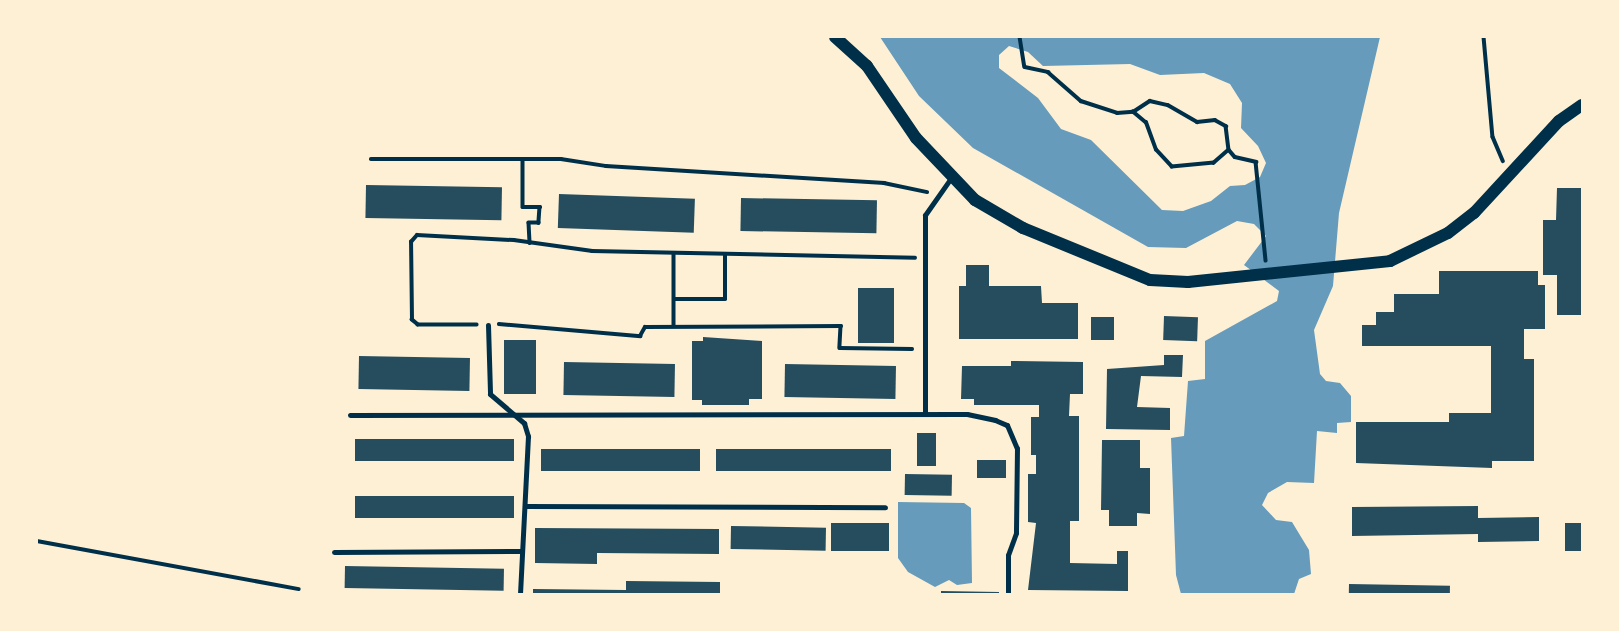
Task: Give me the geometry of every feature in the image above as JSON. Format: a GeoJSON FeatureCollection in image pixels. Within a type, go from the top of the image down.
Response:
{"type":"FeatureCollection","features":[{"type":"Feature","properties":{"kind":"street"},"geometry":{"type":"LineString","coordinates":[[835,37],[867,66],[916,138],[951,178],[975,200],[1023,228],[1150,280],[1188,282],[1390,261],[1448,233],[1511,175],[1559,121],[1582,104]]}},
{"type":"Feature","properties":{"kind":"lane"},"geometry":{"type":"LineString","coordinates":[[925,414],[925,215],[938,192],[951,178]]}},
{"type":"Feature","properties":{"kind":"lane"},"geometry":{"type":"LineString","coordinates":[[488,325],[490,394],[516,414],[528,436],[520,551],[520,594]]}},
{"type":"Feature","properties":{"kind":"lane"},"geometry":{"type":"LineString","coordinates":[[350,415],[925,414],[981,417],[1007,425],[1016,437],[1016,533],[1008,555],[1009,594]]}},
{"type":"Feature","properties":{"kind":"lane"},"geometry":{"type":"LineString","coordinates":[[525,506],[885,507]]}},
{"type":"Feature","properties":{"kind":"lane"},"geometry":{"type":"LineString","coordinates":[[334,552],[520,551]]}},
{"type":"Feature","properties":{"kind":"path"},"geometry":{"type":"LineString","coordinates":[[1020,37],[1020,53],[1025,67],[1048,72],[1081,102],[1117,113],[1133,111],[1156,101],[1197,122],[1221,122],[1230,132],[1229,150],[1235,157],[1254,160],[1268,274]]}},
{"type":"Feature","properties":{"kind":"path"},"geometry":{"type":"LineString","coordinates":[[1484,37],[1493,137],[1511,175]]}},
{"type":"Feature","properties":{"kind":"path"},"geometry":{"type":"LineString","coordinates":[[1133,111],[1146,123],[1156,150],[1172,167],[1214,163],[1229,150]]}},
{"type":"Feature","properties":{"kind":"path"},"geometry":{"type":"LineString","coordinates":[[371,159],[523,159],[884,183],[938,192]]}},
{"type":"Feature","properties":{"kind":"path"},"geometry":{"type":"LineString","coordinates":[[523,159],[523,207],[540,207],[539,223],[529,223],[530,244]]}},
{"type":"Feature","properties":{"kind":"path"},"geometry":{"type":"LineString","coordinates":[[924,258],[674,253],[427,235],[417,235],[411,242],[412,320],[418,325],[533,324],[571,334],[640,336],[645,327],[841,326],[840,348],[925,349]]}},
{"type":"Feature","properties":{"kind":"path"},"geometry":{"type":"LineString","coordinates":[[674,253],[674,326]]}},
{"type":"Feature","properties":{"kind":"path"},"geometry":{"type":"LineString","coordinates":[[674,299],[725,299],[725,255]]}},
{"type":"Feature","properties":{"kind":"path"},"geometry":{"type":"LineString","coordinates":[[37,541],[299,589]]}},
{"type":"Feature","properties":{"kind":"water"},"geometry":{"type":"Polygon","coordinates":[[[880,37],[1380,37],[1339,213],[1333,286],[1314,330],[1320,374],[1326,381],[1340,383],[1351,396],[1351,422],[1337,423],[1337,433],[1317,431],[1314,483],[1287,482],[1268,493],[1262,505],[1276,520],[1292,522],[1309,550],[1311,574],[1299,579],[1294,594],[1181,594],[1176,575],[1171,438],[1184,436],[1188,381],[1205,379],[1205,341],[1277,301],[1279,291],[1244,265],[1266,236],[1254,224],[1237,221],[1186,248],[1148,247],[973,148],[919,96],[880,37]],[[1009,46],[999,55],[999,68],[1038,98],[1061,129],[1091,140],[1162,210],[1183,211],[1211,201],[1230,186],[1245,185],[1260,177],[1266,163],[1258,146],[1241,128],[1242,103],[1230,84],[1204,73],[1160,75],[1130,64],[1043,66],[1028,52],[1009,46]]]}},
{"type":"Feature","properties":{"kind":"water"},"geometry":{"type":"Polygon","coordinates":[[[898,502],[964,503],[971,508],[972,583],[957,585],[949,580],[935,587],[908,572],[898,558],[898,502]]]}},
{"type":"Feature","properties":{"kind":"building"},"geometry":{"type":"Polygon","coordinates":[[[366,185],[502,187],[501,220],[365,218],[366,185]]]}},
{"type":"Feature","properties":{"kind":"building"},"geometry":{"type":"Polygon","coordinates":[[[1557,188],[1582,188],[1582,315],[1557,315],[1557,275],[1543,275],[1543,220],[1556,220],[1557,188]]]}},
{"type":"Feature","properties":{"kind":"building"},"geometry":{"type":"Polygon","coordinates":[[[559,194],[695,199],[694,233],[558,228],[559,194]]]}},
{"type":"Feature","properties":{"kind":"building"},"geometry":{"type":"Polygon","coordinates":[[[741,198],[877,200],[876,233],[740,231],[741,198]]]}},
{"type":"Feature","properties":{"kind":"building"},"geometry":{"type":"Polygon","coordinates":[[[966,265],[989,265],[989,286],[1041,286],[1042,303],[1078,303],[1078,339],[959,339],[959,286],[966,286],[966,265]]]}},
{"type":"Feature","properties":{"kind":"building"},"geometry":{"type":"Polygon","coordinates":[[[1439,271],[1538,271],[1538,285],[1545,285],[1545,329],[1524,329],[1524,359],[1534,359],[1534,461],[1492,461],[1492,468],[1356,463],[1356,422],[1449,422],[1449,413],[1491,413],[1491,346],[1362,346],[1362,325],[1376,325],[1376,312],[1394,312],[1394,294],[1439,294],[1439,271]]]}},
{"type":"Feature","properties":{"kind":"building"},"geometry":{"type":"Polygon","coordinates":[[[858,288],[894,288],[894,343],[858,343],[858,288]]]}},
{"type":"Feature","properties":{"kind":"building"},"geometry":{"type":"Polygon","coordinates":[[[1164,316],[1198,317],[1197,341],[1163,340],[1164,316]]]}},
{"type":"Feature","properties":{"kind":"building"},"geometry":{"type":"Polygon","coordinates":[[[1091,317],[1114,317],[1114,340],[1091,340],[1091,317]]]}},
{"type":"Feature","properties":{"kind":"building"},"geometry":{"type":"Polygon","coordinates":[[[703,337],[762,341],[762,399],[749,399],[749,405],[702,405],[702,400],[692,400],[692,341],[703,341],[703,337]]]}},
{"type":"Feature","properties":{"kind":"building"},"geometry":{"type":"Polygon","coordinates":[[[504,340],[536,340],[536,394],[504,394],[504,340]]]}},
{"type":"Feature","properties":{"kind":"building"},"geometry":{"type":"Polygon","coordinates":[[[1164,355],[1183,355],[1182,377],[1141,376],[1137,407],[1170,408],[1170,430],[1106,429],[1107,369],[1164,365],[1164,355]]]}},
{"type":"Feature","properties":{"kind":"building"},"geometry":{"type":"Polygon","coordinates":[[[359,356],[470,358],[469,391],[358,389],[359,356]]]}},
{"type":"Feature","properties":{"kind":"building"},"geometry":{"type":"Polygon","coordinates":[[[1011,361],[1083,362],[1083,394],[1070,394],[1069,416],[1079,416],[1079,521],[1070,521],[1070,563],[1117,564],[1117,551],[1128,551],[1128,591],[1028,590],[1036,523],[1028,522],[1028,474],[1036,474],[1036,455],[1031,455],[1031,417],[1039,417],[1039,405],[974,405],[974,399],[961,399],[962,366],[1011,366],[1011,361]]]}},
{"type":"Feature","properties":{"kind":"building"},"geometry":{"type":"Polygon","coordinates":[[[564,362],[675,364],[674,397],[563,395],[564,362]]]}},
{"type":"Feature","properties":{"kind":"building"},"geometry":{"type":"Polygon","coordinates":[[[785,364],[896,366],[895,399],[784,397],[785,364]]]}},
{"type":"Feature","properties":{"kind":"building"},"geometry":{"type":"Polygon","coordinates":[[[917,433],[936,433],[936,466],[917,466],[917,433]]]}},
{"type":"Feature","properties":{"kind":"building"},"geometry":{"type":"Polygon","coordinates":[[[355,439],[514,439],[514,461],[355,461],[355,439]]]}},
{"type":"Feature","properties":{"kind":"building"},"geometry":{"type":"Polygon","coordinates":[[[1102,440],[1140,440],[1140,468],[1150,468],[1150,514],[1137,513],[1137,526],[1109,526],[1109,510],[1101,510],[1102,440]]]}},
{"type":"Feature","properties":{"kind":"building"},"geometry":{"type":"Polygon","coordinates":[[[541,449],[700,449],[700,471],[541,471],[541,449]]]}},
{"type":"Feature","properties":{"kind":"building"},"geometry":{"type":"Polygon","coordinates":[[[716,449],[891,449],[891,471],[716,471],[716,449]]]}},
{"type":"Feature","properties":{"kind":"building"},"geometry":{"type":"Polygon","coordinates":[[[977,460],[1006,460],[1006,478],[977,478],[977,460]]]}},
{"type":"Feature","properties":{"kind":"building"},"geometry":{"type":"Polygon","coordinates":[[[905,474],[952,475],[952,496],[905,495],[905,474]]]}},
{"type":"Feature","properties":{"kind":"building"},"geometry":{"type":"Polygon","coordinates":[[[355,496],[514,496],[514,518],[355,518],[355,496]]]}},
{"type":"Feature","properties":{"kind":"building"},"geometry":{"type":"Polygon","coordinates":[[[1478,506],[1478,518],[1539,517],[1539,541],[1478,542],[1478,534],[1352,536],[1352,507],[1478,506]]]}},
{"type":"Feature","properties":{"kind":"building"},"geometry":{"type":"Polygon","coordinates":[[[831,523],[889,523],[889,551],[831,551],[831,523]]]}},
{"type":"Feature","properties":{"kind":"building"},"geometry":{"type":"Polygon","coordinates":[[[1565,523],[1582,523],[1582,551],[1565,551],[1565,523]]]}},
{"type":"Feature","properties":{"kind":"building"},"geometry":{"type":"Polygon","coordinates":[[[731,526],[826,528],[826,551],[731,549],[731,526]]]}},
{"type":"Feature","properties":{"kind":"building"},"geometry":{"type":"Polygon","coordinates":[[[535,528],[719,529],[719,554],[597,553],[597,564],[535,563],[535,528]]]}},
{"type":"Feature","properties":{"kind":"building"},"geometry":{"type":"Polygon","coordinates":[[[345,566],[504,569],[504,591],[345,588],[345,566]]]}},
{"type":"Feature","properties":{"kind":"building"},"geometry":{"type":"Polygon","coordinates":[[[626,581],[720,582],[720,594],[533,594],[533,589],[626,590],[626,581]]]}},
{"type":"Feature","properties":{"kind":"building"},"geometry":{"type":"Polygon","coordinates":[[[1349,584],[1450,586],[1450,594],[1349,594],[1349,584]]]}},
{"type":"Feature","properties":{"kind":"building"},"geometry":{"type":"Polygon","coordinates":[[[941,591],[999,592],[999,594],[941,594],[941,591]]]}}]}
